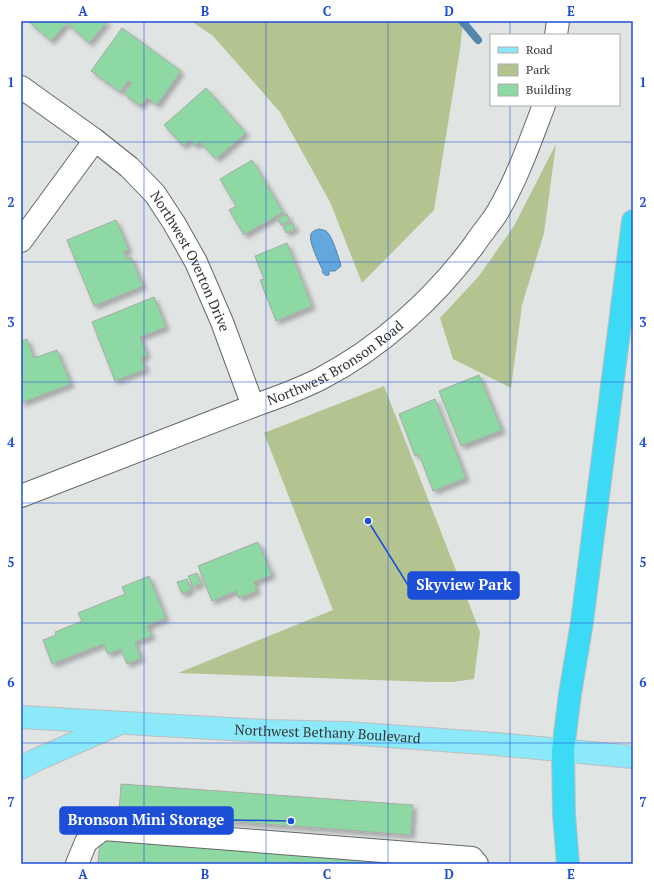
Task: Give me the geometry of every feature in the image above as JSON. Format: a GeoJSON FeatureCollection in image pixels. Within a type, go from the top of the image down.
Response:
{"type":"FeatureCollection","features":[{"type":"Feature","properties":{"kind":"highway"},"geometry":{"type":"LineString","coordinates":[[568,864],[564,814],[563,750],[570,694],[582,622],[633,221]]}},
{"type":"Feature","properties":{"kind":"main road","name":"Northwest Bethany Boulevard"},"geometry":{"type":"LineString","coordinates":[[21,717],[266,731],[347,733],[496,744],[633,757]]}},
{"type":"Feature","properties":{"kind":"main road"},"geometry":{"type":"LineString","coordinates":[[21,768],[36,760],[122,723]]}},
{"type":"Feature","properties":{"kind":"street"},"geometry":{"type":"LineString","coordinates":[[556,34],[558,21]]}},
{"type":"Feature","properties":{"kind":"street","name":"Northwest Overton Drive"},"geometry":{"type":"LineString","coordinates":[[21,87],[95,140],[129,167],[155,194],[174,223],[196,262],[222,322],[253,406]]}},
{"type":"Feature","properties":{"kind":"street","name":"Northwest Bronson Road"},"geometry":{"type":"LineString","coordinates":[[21,496],[299,389],[356,358],[390,333],[420,308],[461,262],[496,214],[523,161],[544,106]]}},
{"type":"Feature","properties":{"kind":"street"},"geometry":{"type":"LineString","coordinates":[[21,241],[95,140]]}},
{"type":"Feature","properties":{"kind":"street"},"geometry":{"type":"LineString","coordinates":[[77,864],[86,842],[103,829],[472,858],[477,864]]}},
{"type":"Feature","properties":{"kind":"green space"},"geometry":{"type":"Polygon","coordinates":[[[191,21],[463,21],[460,49],[434,210],[362,283],[330,202],[280,112],[213,36],[191,21]]]}},
{"type":"Feature","properties":{"kind":"green space"},"geometry":{"type":"Polygon","coordinates":[[[556,144],[544,233],[522,305],[511,388],[453,359],[440,318],[479,276],[514,226],[556,144]]]}},
{"type":"Feature","properties":{"kind":"green space"},"geometry":{"type":"Polygon","coordinates":[[[384,386],[480,632],[474,679],[453,682],[432,682],[178,673],[333,610],[264,433],[384,386]]]}},
{"type":"Feature","properties":{"kind":"water"},"geometry":{"type":"Polygon","coordinates":[[[319,229],[326,231],[330,236],[341,266],[335,271],[329,271],[329,275],[325,275],[322,272],[323,270],[316,257],[310,237],[314,231],[319,229]]]}},
{"type":"Feature","properties":{"kind":"building"},"geometry":{"type":"Polygon","coordinates":[[[28,21],[108,21],[89,43],[67,23],[51,41],[28,21]]]}},
{"type":"Feature","properties":{"kind":"building"},"geometry":{"type":"Polygon","coordinates":[[[122,28],[181,71],[157,105],[147,98],[140,106],[124,94],[132,83],[128,81],[120,92],[91,71],[122,28]]]}},
{"type":"Feature","properties":{"kind":"building"},"geometry":{"type":"Polygon","coordinates":[[[206,88],[246,133],[216,159],[200,142],[195,146],[190,140],[183,146],[164,125],[206,88]]]}},
{"type":"Feature","properties":{"kind":"building"},"geometry":{"type":"Polygon","coordinates":[[[252,160],[283,212],[244,235],[229,210],[236,206],[220,179],[252,160]]]}},
{"type":"Feature","properties":{"kind":"building"},"geometry":{"type":"Polygon","coordinates":[[[287,214],[290,221],[281,225],[278,218],[287,214]]]}},
{"type":"Feature","properties":{"kind":"building"},"geometry":{"type":"Polygon","coordinates":[[[116,220],[129,250],[123,252],[127,259],[131,257],[143,286],[94,306],[67,240],[116,220]]]}},
{"type":"Feature","properties":{"kind":"building"},"geometry":{"type":"Polygon","coordinates":[[[293,223],[295,229],[286,233],[283,226],[293,223]]]}},
{"type":"Feature","properties":{"kind":"building"},"geometry":{"type":"Polygon","coordinates":[[[287,243],[312,306],[276,321],[260,280],[264,279],[255,256],[287,243]]]}},
{"type":"Feature","properties":{"kind":"building"},"geometry":{"type":"Polygon","coordinates":[[[154,297],[166,327],[140,337],[147,355],[141,358],[146,369],[115,381],[92,322],[154,297]]]}},
{"type":"Feature","properties":{"kind":"building"},"geometry":{"type":"Polygon","coordinates":[[[27,339],[34,358],[57,350],[71,384],[21,403],[21,341],[27,339]]]}},
{"type":"Feature","properties":{"kind":"building"},"geometry":{"type":"Polygon","coordinates":[[[479,375],[502,430],[461,446],[439,391],[479,375]]]}},
{"type":"Feature","properties":{"kind":"building"},"geometry":{"type":"Polygon","coordinates":[[[435,399],[466,478],[433,491],[419,454],[415,456],[399,414],[435,399]]]}},
{"type":"Feature","properties":{"kind":"building"},"geometry":{"type":"Polygon","coordinates":[[[258,542],[272,575],[254,582],[257,591],[239,598],[236,591],[212,601],[198,566],[258,542]]]}},
{"type":"Feature","properties":{"kind":"building"},"geometry":{"type":"Polygon","coordinates":[[[197,573],[201,584],[193,587],[188,576],[197,573]]]}},
{"type":"Feature","properties":{"kind":"building"},"geometry":{"type":"Polygon","coordinates":[[[149,576],[166,618],[147,626],[152,636],[135,642],[141,658],[127,664],[121,649],[108,654],[103,644],[52,664],[43,640],[56,635],[55,632],[82,621],[78,613],[125,594],[122,587],[149,576]]]}},
{"type":"Feature","properties":{"kind":"building"},"geometry":{"type":"Polygon","coordinates":[[[187,579],[191,590],[182,594],[177,582],[187,579]]]}},
{"type":"Feature","properties":{"kind":"building"},"geometry":{"type":"Polygon","coordinates":[[[121,784],[413,805],[411,835],[119,813],[121,784]]]}},
{"type":"Feature","properties":{"kind":"building"},"geometry":{"type":"Polygon","coordinates":[[[100,840],[413,864],[98,864],[100,840]]]}},
{"type":"Feature","properties":{"kind":"waterway"},"geometry":{"type":"LineString","coordinates":[[462,21],[478,40]]}},
{"type":"Feature","properties":{"kind":"place","name":"Skyview Park"},"geometry":{"type":"Point","coordinates":[368,521]}},
{"type":"Feature","properties":{"kind":"place","name":"Bronson Mini Storage"},"geometry":{"type":"Point","coordinates":[291,821]}}]}
